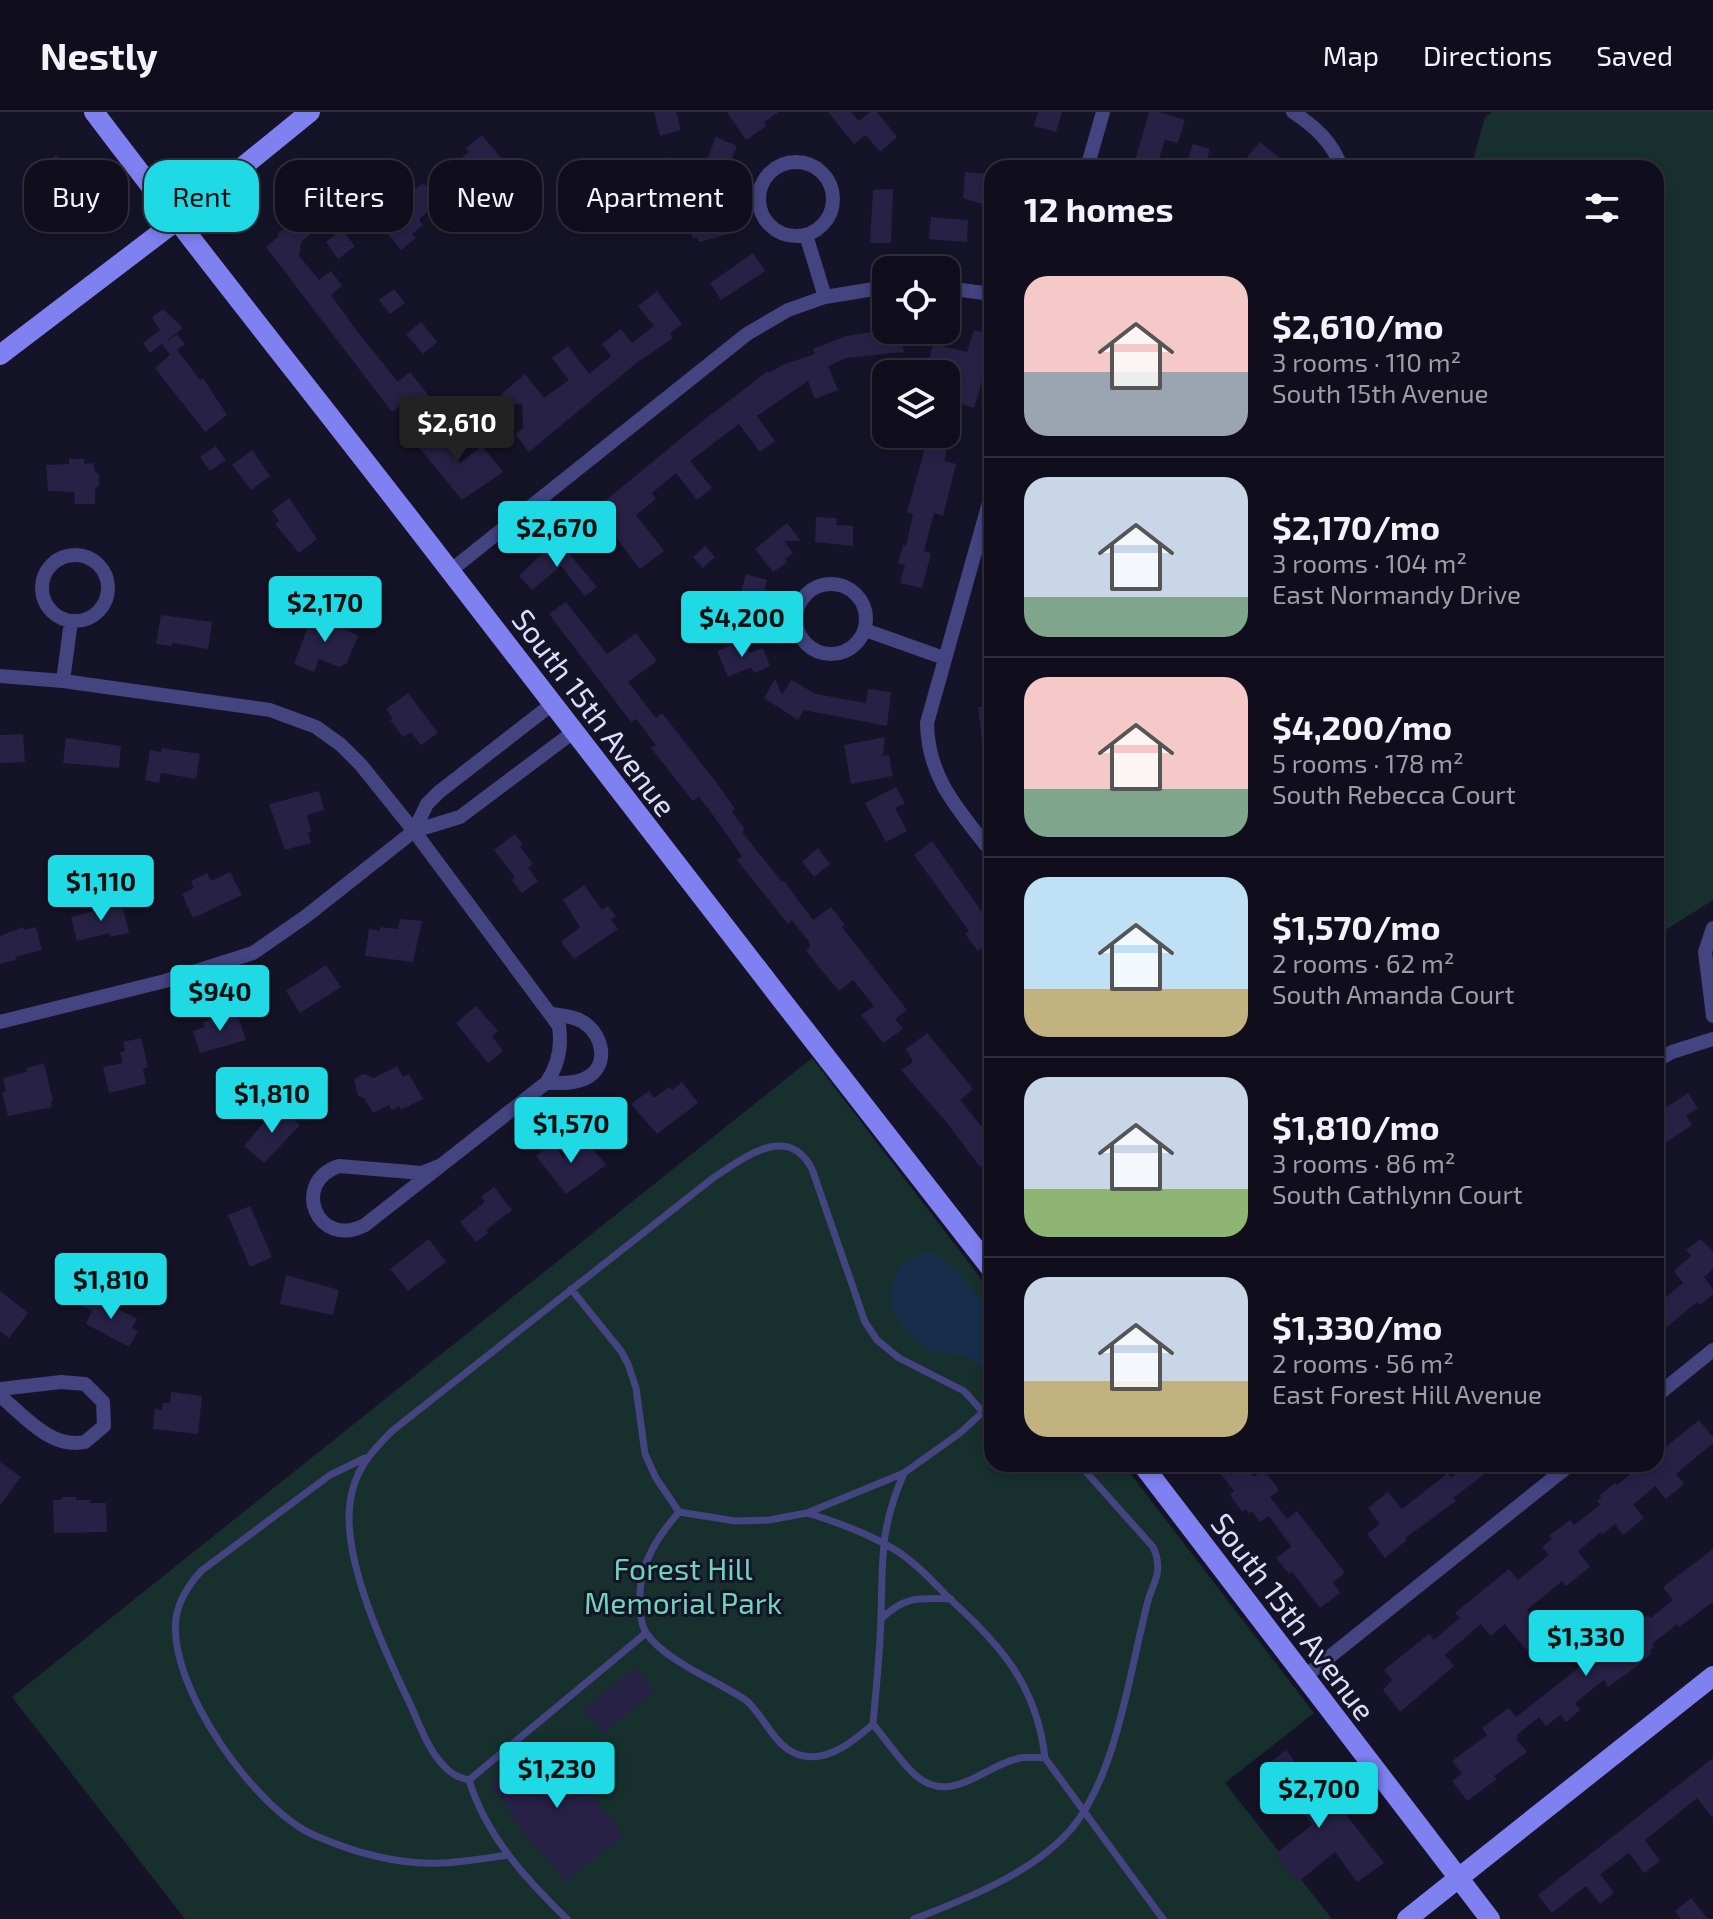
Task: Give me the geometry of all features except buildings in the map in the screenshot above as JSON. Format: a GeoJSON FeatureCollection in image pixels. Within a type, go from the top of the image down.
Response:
{"type":"FeatureCollection","features":[{"type":"Feature","properties":{"kind":"street","name":"South 15th Avenue"},"geometry":{"type":"LineString","coordinates":[[94,112],[144,178]]}},
{"type":"Feature","properties":{"kind":"street"},"geometry":{"type":"LineString","coordinates":[[251,160],[310,112]]}},
{"type":"Feature","properties":{"kind":"street"},"geometry":{"type":"LineString","coordinates":[[1089,160],[1103,112]]}},
{"type":"Feature","properties":{"kind":"street"},"geometry":{"type":"LineString","coordinates":[[1293,112],[1324,137],[1337,160]]}},
{"type":"Feature","properties":{"kind":"street"},"geometry":{"type":"LineString","coordinates":[[808,164],[818,169],[832,189],[831,212],[816,230],[806,235],[781,233],[763,216],[760,192],[773,171],[784,165],[808,164]]}},
{"type":"Feature","properties":{"kind":"street"},"geometry":{"type":"LineString","coordinates":[[0,355],[162,232]]}},
{"type":"Feature","properties":{"kind":"street","name":"South 15th Avenue"},"geometry":{"type":"LineString","coordinates":[[185,232],[984,1260]]}},
{"type":"Feature","properties":{"kind":"street"},"geometry":{"type":"LineString","coordinates":[[806,235],[825,297]]}},
{"type":"Feature","properties":{"kind":"street"},"geometry":{"type":"LineString","coordinates":[[450,571],[747,334],[788,310],[825,297],[872,289]]}},
{"type":"Feature","properties":{"kind":"street"},"geometry":{"type":"LineString","coordinates":[[960,290],[984,293]]}},
{"type":"Feature","properties":{"kind":"street"},"geometry":{"type":"LineString","coordinates":[[984,520],[927,723],[927,748],[935,772],[984,842]]}},
{"type":"Feature","properties":{"kind":"street"},"geometry":{"type":"LineString","coordinates":[[977,544],[984,546]]}},
{"type":"Feature","properties":{"kind":"street"},"geometry":{"type":"LineString","coordinates":[[75,554],[96,561],[108,579],[109,590],[101,610],[82,621],[71,621],[60,618],[45,602],[42,580],[54,561],[75,554]]}},
{"type":"Feature","properties":{"kind":"street"},"geometry":{"type":"LineString","coordinates":[[837,584],[849,588],[864,606],[865,630],[859,640],[841,653],[819,652],[801,638],[797,628],[798,606],[814,588],[837,584]]}},
{"type":"Feature","properties":{"kind":"street"},"geometry":{"type":"LineString","coordinates":[[63,681],[71,621]]}},
{"type":"Feature","properties":{"kind":"street"},"geometry":{"type":"LineString","coordinates":[[865,630],[944,658]]}},
{"type":"Feature","properties":{"kind":"street"},"geometry":{"type":"LineString","coordinates":[[0,676],[63,681],[270,710],[316,727],[361,765],[559,1026],[559,1054],[546,1083],[439,1166],[355,1230],[343,1233],[328,1227],[312,1198],[314,1186],[320,1177],[329,1169],[339,1166],[422,1173],[439,1166]]}},
{"type":"Feature","properties":{"kind":"street"},"geometry":{"type":"LineString","coordinates":[[414,831],[427,804],[439,792],[551,705]]}},
{"type":"Feature","properties":{"kind":"street"},"geometry":{"type":"LineString","coordinates":[[0,1022],[165,981],[253,953],[305,917],[414,831],[460,817],[572,733]]}},
{"type":"Feature","properties":{"kind":"street"},"geometry":{"type":"LineString","coordinates":[[1713,928],[1705,952],[1713,1016]]}},
{"type":"Feature","properties":{"kind":"street"},"geometry":{"type":"LineString","coordinates":[[546,1083],[585,1079],[596,1071],[602,1053],[599,1041],[585,1023],[552,1014]]}},
{"type":"Feature","properties":{"kind":"street"},"geometry":{"type":"LineString","coordinates":[[1664,1056],[1713,1039]]}},
{"type":"Feature","properties":{"kind":"street"},"geometry":{"type":"LineString","coordinates":[[1664,1390],[1713,1350]]}},
{"type":"Feature","properties":{"kind":"street"},"geometry":{"type":"LineString","coordinates":[[0,1389],[74,1381],[85,1384],[103,1402],[104,1426],[85,1442],[60,1443],[0,1396]]}},
{"type":"Feature","properties":{"kind":"street","name":"South 15th Avenue"},"geometry":{"type":"LineString","coordinates":[[1148,1472],[1490,1919]]}},
{"type":"Feature","properties":{"kind":"street"},"geometry":{"type":"LineString","coordinates":[[1303,1678],[1561,1472]]}},
{"type":"Feature","properties":{"kind":"street"},"geometry":{"type":"LineString","coordinates":[[1407,1919],[1713,1676]]}},
{"type":"Feature","properties":{"kind":"lane"},"geometry":{"type":"LineString","coordinates":[[508,1855],[442,1863],[404,1862],[365,1855],[312,1835],[278,1809],[248,1779],[210,1729],[192,1694],[180,1656],[176,1620],[185,1590],[201,1571],[330,1475],[365,1458],[392,1431],[713,1178],[763,1149],[778,1145],[793,1146],[805,1155],[865,1322],[877,1340],[899,1358],[964,1391],[984,1408]]}},
{"type":"Feature","properties":{"kind":"lane"},"geometry":{"type":"LineString","coordinates":[[571,1289],[628,1364],[636,1388],[645,1454],[656,1478],[679,1512],[735,1521],[769,1520],[807,1513],[904,1473],[984,1413]]}},
{"type":"Feature","properties":{"kind":"lane"},"geometry":{"type":"LineString","coordinates":[[365,1458],[354,1483],[349,1506],[352,1545],[362,1587],[396,1675],[428,1743],[455,1777],[469,1780]]}},
{"type":"Feature","properties":{"kind":"lane"},"geometry":{"type":"LineString","coordinates":[[914,1919],[999,1884],[1034,1861],[1070,1831],[1103,1773],[1149,1597],[1159,1574],[1158,1558],[1153,1547],[1086,1472]]}},
{"type":"Feature","properties":{"kind":"lane"},"geometry":{"type":"LineString","coordinates":[[679,1512],[661,1533],[646,1562],[640,1613],[646,1633],[659,1648],[747,1701],[786,1748],[801,1756],[819,1757],[858,1738],[873,1724],[881,1619],[882,1543],[890,1506],[904,1473]]}},
{"type":"Feature","properties":{"kind":"lane"},"geometry":{"type":"LineString","coordinates":[[807,1513],[882,1543],[920,1569],[997,1644],[1017,1671],[1032,1700],[1043,1735],[1045,1758],[1163,1919]]}},
{"type":"Feature","properties":{"kind":"lane"},"geometry":{"type":"LineString","coordinates":[[881,1619],[895,1605],[911,1599],[951,1599]]}},
{"type":"Feature","properties":{"kind":"lane"},"geometry":{"type":"LineString","coordinates":[[469,1780],[646,1633]]}},
{"type":"Feature","properties":{"kind":"lane"},"geometry":{"type":"LineString","coordinates":[[873,1724],[913,1773],[941,1789],[957,1787],[1021,1757],[1045,1758]]}},
{"type":"Feature","properties":{"kind":"lane"},"geometry":{"type":"LineString","coordinates":[[469,1780],[488,1827],[508,1855],[567,1919]]}},
{"type":"Feature","properties":{"kind":"green space"},"geometry":{"type":"Polygon","coordinates":[[[1492,112],[1713,112],[1713,900],[1664,931],[1664,160],[1473,160],[1485,117],[1492,112]]]}},
{"type":"Feature","properties":{"kind":"green space","name":"Forest Hill Memorial Park"},"geometry":{"type":"Polygon","coordinates":[[[812,1058],[984,1283],[984,1472],[1129,1472],[1314,1713],[1225,1783],[1332,1919],[185,1919],[12,1697],[812,1058]]]}},
{"type":"Feature","properties":{"kind":"water"},"geometry":{"type":"Polygon","coordinates":[[[921,1253],[935,1253],[958,1272],[984,1304],[984,1367],[963,1356],[929,1350],[907,1332],[892,1311],[890,1291],[899,1267],[921,1253]]]}}]}
